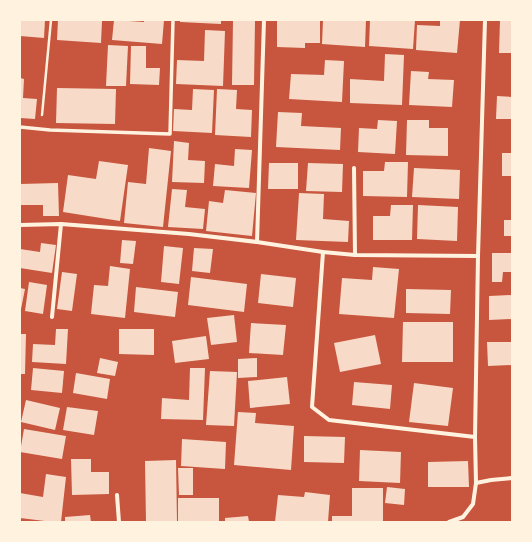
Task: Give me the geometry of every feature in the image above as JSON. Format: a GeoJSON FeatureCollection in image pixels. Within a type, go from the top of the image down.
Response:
{"type":"FeatureCollection","features":[{"type":"Feature","properties":{"kind":"street"},"geometry":{"type":"LineString","coordinates":[[20,127],[170,134],[173,20]]}},
{"type":"Feature","properties":{"kind":"street"},"geometry":{"type":"LineString","coordinates":[[257,242],[264,20]]}},
{"type":"Feature","properties":{"kind":"street"},"geometry":{"type":"LineString","coordinates":[[449,522],[463,517],[473,504],[476,483],[475,437],[478,256],[485,20]]}},
{"type":"Feature","properties":{"kind":"street"},"geometry":{"type":"LineString","coordinates":[[354,168],[355,255]]}},
{"type":"Feature","properties":{"kind":"street"},"geometry":{"type":"LineString","coordinates":[[52,317],[61,224]]}},
{"type":"Feature","properties":{"kind":"street"},"geometry":{"type":"LineString","coordinates":[[20,225],[61,224],[189,234],[355,255],[478,256]]}},
{"type":"Feature","properties":{"kind":"street"},"geometry":{"type":"LineString","coordinates":[[323,252],[312,407],[329,420],[475,437]]}},
{"type":"Feature","properties":{"kind":"street"},"geometry":{"type":"LineString","coordinates":[[476,483],[512,478]]}},
{"type":"Feature","properties":{"kind":"street"},"geometry":{"type":"LineString","coordinates":[[117,495],[119,522]]}},
{"type":"Feature","properties":{"kind":"path"},"geometry":{"type":"LineString","coordinates":[[41,129],[51,20]]}},
{"type":"Feature","properties":{"kind":"building"},"geometry":{"type":"Polygon","coordinates":[[[20,20],[45,20],[44,38],[20,36],[20,20]]]}},
{"type":"Feature","properties":{"kind":"building"},"geometry":{"type":"Polygon","coordinates":[[[58,20],[102,21],[101,43],[57,40],[58,20]]]}},
{"type":"Feature","properties":{"kind":"building"},"geometry":{"type":"Polygon","coordinates":[[[114,20],[144,22],[144,20],[164,20],[162,44],[112,40],[114,20]]]}},
{"type":"Feature","properties":{"kind":"building"},"geometry":{"type":"Polygon","coordinates":[[[180,20],[221,20],[221,24],[180,22],[180,20]]]}},
{"type":"Feature","properties":{"kind":"building"},"geometry":{"type":"Polygon","coordinates":[[[233,20],[255,20],[254,85],[232,85],[233,20]]]}},
{"type":"Feature","properties":{"kind":"building"},"geometry":{"type":"Polygon","coordinates":[[[277,20],[320,20],[320,43],[305,43],[305,48],[277,47],[277,20]]]}},
{"type":"Feature","properties":{"kind":"building"},"geometry":{"type":"Polygon","coordinates":[[[323,20],[366,20],[365,47],[322,44],[323,20]]]}},
{"type":"Feature","properties":{"kind":"building"},"geometry":{"type":"Polygon","coordinates":[[[370,20],[415,20],[413,49],[369,46],[370,20]]]}},
{"type":"Feature","properties":{"kind":"building"},"geometry":{"type":"Polygon","coordinates":[[[440,20],[460,20],[457,53],[416,50],[417,25],[440,26],[440,20]]]}},
{"type":"Feature","properties":{"kind":"building"},"geometry":{"type":"Polygon","coordinates":[[[500,20],[512,20],[512,53],[499,53],[500,20]]]}},
{"type":"Feature","properties":{"kind":"building"},"geometry":{"type":"Polygon","coordinates":[[[205,30],[225,31],[223,86],[176,84],[177,60],[204,61],[205,30]]]}},
{"type":"Feature","properties":{"kind":"building"},"geometry":{"type":"Polygon","coordinates":[[[108,45],[128,46],[126,86],[106,86],[108,45]]]}},
{"type":"Feature","properties":{"kind":"building"},"geometry":{"type":"Polygon","coordinates":[[[131,46],[146,46],[146,68],[160,68],[159,85],[130,84],[131,46]]]}},
{"type":"Feature","properties":{"kind":"building"},"geometry":{"type":"Polygon","coordinates":[[[385,54],[404,55],[402,105],[350,103],[350,79],[384,81],[385,54]]]}},
{"type":"Feature","properties":{"kind":"building"},"geometry":{"type":"Polygon","coordinates":[[[325,60],[344,61],[342,102],[289,99],[291,74],[324,75],[325,60]]]}},
{"type":"Feature","properties":{"kind":"building"},"geometry":{"type":"Polygon","coordinates":[[[411,71],[429,72],[428,79],[454,80],[452,107],[409,105],[411,71]]]}},
{"type":"Feature","properties":{"kind":"building"},"geometry":{"type":"Polygon","coordinates":[[[20,78],[24,79],[23,98],[37,99],[35,119],[20,118],[20,78]]]}},
{"type":"Feature","properties":{"kind":"building"},"geometry":{"type":"Polygon","coordinates":[[[57,88],[116,89],[115,124],[56,123],[57,88]]]}},
{"type":"Feature","properties":{"kind":"building"},"geometry":{"type":"Polygon","coordinates":[[[193,89],[214,90],[212,133],[173,131],[174,109],[192,110],[193,89]]]}},
{"type":"Feature","properties":{"kind":"building"},"geometry":{"type":"Polygon","coordinates":[[[217,89],[237,90],[236,109],[252,110],[251,137],[215,135],[217,89]]]}},
{"type":"Feature","properties":{"kind":"building"},"geometry":{"type":"Polygon","coordinates":[[[497,96],[512,97],[512,119],[496,119],[497,96]]]}},
{"type":"Feature","properties":{"kind":"building"},"geometry":{"type":"Polygon","coordinates":[[[278,112],[302,113],[301,126],[341,128],[340,150],[276,147],[278,112]]]}},
{"type":"Feature","properties":{"kind":"building"},"geometry":{"type":"Polygon","coordinates":[[[378,120],[397,121],[395,154],[358,152],[359,128],[377,129],[378,120]]]}},
{"type":"Feature","properties":{"kind":"building"},"geometry":{"type":"Polygon","coordinates":[[[407,120],[429,120],[429,128],[448,128],[448,156],[406,155],[407,120]]]}},
{"type":"Feature","properties":{"kind":"building"},"geometry":{"type":"Polygon","coordinates":[[[174,141],[189,143],[188,160],[205,161],[204,183],[172,182],[174,141]]]}},
{"type":"Feature","properties":{"kind":"building"},"geometry":{"type":"Polygon","coordinates":[[[149,148],[171,151],[163,227],[124,223],[128,182],[146,184],[149,148]]]}},
{"type":"Feature","properties":{"kind":"building"},"geometry":{"type":"Polygon","coordinates":[[[235,149],[252,150],[249,188],[213,186],[215,164],[234,166],[235,149]]]}},
{"type":"Feature","properties":{"kind":"building"},"geometry":{"type":"Polygon","coordinates":[[[502,153],[512,153],[512,176],[502,176],[502,153]]]}},
{"type":"Feature","properties":{"kind":"building"},"geometry":{"type":"Polygon","coordinates":[[[99,161],[128,165],[120,221],[63,212],[68,175],[96,179],[99,161]]]}},
{"type":"Feature","properties":{"kind":"building"},"geometry":{"type":"Polygon","coordinates":[[[385,162],[408,162],[407,197],[363,196],[363,171],[384,171],[385,162]]]}},
{"type":"Feature","properties":{"kind":"building"},"geometry":{"type":"Polygon","coordinates":[[[269,163],[298,163],[298,189],[268,189],[269,163]]]}},
{"type":"Feature","properties":{"kind":"building"},"geometry":{"type":"Polygon","coordinates":[[[308,163],[343,164],[342,192],[306,191],[308,163]]]}},
{"type":"Feature","properties":{"kind":"building"},"geometry":{"type":"Polygon","coordinates":[[[414,168],[460,170],[459,199],[412,197],[414,168]]]}},
{"type":"Feature","properties":{"kind":"building"},"geometry":{"type":"Polygon","coordinates":[[[58,183],[59,216],[43,216],[43,205],[20,205],[20,184],[58,183]]]}},
{"type":"Feature","properties":{"kind":"building"},"geometry":{"type":"Polygon","coordinates":[[[172,189],[187,190],[185,207],[205,209],[203,229],[168,227],[172,189]]]}},
{"type":"Feature","properties":{"kind":"building"},"geometry":{"type":"Polygon","coordinates":[[[225,190],[256,193],[252,236],[206,231],[209,201],[223,203],[225,190]]]}},
{"type":"Feature","properties":{"kind":"building"},"geometry":{"type":"Polygon","coordinates":[[[299,193],[324,194],[323,219],[349,221],[348,242],[296,240],[299,193]]]}},
{"type":"Feature","properties":{"kind":"building"},"geometry":{"type":"Polygon","coordinates":[[[391,205],[413,205],[412,240],[373,240],[373,216],[390,216],[391,205]]]}},
{"type":"Feature","properties":{"kind":"building"},"geometry":{"type":"Polygon","coordinates":[[[418,205],[458,207],[457,241],[417,239],[418,205]]]}},
{"type":"Feature","properties":{"kind":"building"},"geometry":{"type":"Polygon","coordinates":[[[504,220],[512,220],[512,236],[504,236],[504,220]]]}},
{"type":"Feature","properties":{"kind":"building"},"geometry":{"type":"Polygon","coordinates":[[[122,240],[136,241],[133,264],[120,263],[122,240]]]}},
{"type":"Feature","properties":{"kind":"building"},"geometry":{"type":"Polygon","coordinates":[[[41,243],[56,245],[52,273],[20,268],[20,249],[40,252],[41,243]]]}},
{"type":"Feature","properties":{"kind":"building"},"geometry":{"type":"Polygon","coordinates":[[[164,246],[183,248],[179,284],[161,282],[164,246]]]}},
{"type":"Feature","properties":{"kind":"building"},"geometry":{"type":"Polygon","coordinates":[[[194,248],[213,249],[210,273],[192,271],[194,248]]]}},
{"type":"Feature","properties":{"kind":"building"},"geometry":{"type":"Polygon","coordinates":[[[492,253],[512,253],[512,272],[503,272],[502,282],[492,282],[492,253]]]}},
{"type":"Feature","properties":{"kind":"building"},"geometry":{"type":"Polygon","coordinates":[[[110,266],[130,269],[125,318],[91,314],[94,285],[108,286],[110,266]]]}},
{"type":"Feature","properties":{"kind":"building"},"geometry":{"type":"Polygon","coordinates":[[[373,267],[399,269],[394,318],[339,314],[342,278],[372,280],[373,267]]]}},
{"type":"Feature","properties":{"kind":"building"},"geometry":{"type":"Polygon","coordinates":[[[62,272],[77,274],[72,311],[57,309],[62,272]]]}},
{"type":"Feature","properties":{"kind":"building"},"geometry":{"type":"Polygon","coordinates":[[[261,274],[296,278],[293,307],[258,303],[261,274]]]}},
{"type":"Feature","properties":{"kind":"building"},"geometry":{"type":"Polygon","coordinates":[[[191,277],[247,284],[244,312],[188,305],[191,277]]]}},
{"type":"Feature","properties":{"kind":"building"},"geometry":{"type":"Polygon","coordinates":[[[29,282],[47,285],[43,314],[25,311],[29,282]]]}},
{"type":"Feature","properties":{"kind":"building"},"geometry":{"type":"Polygon","coordinates":[[[136,287],[178,292],[175,317],[134,312],[136,287]]]}},
{"type":"Feature","properties":{"kind":"building"},"geometry":{"type":"Polygon","coordinates":[[[20,288],[25,289],[21,309],[20,309],[20,288]]]}},
{"type":"Feature","properties":{"kind":"building"},"geometry":{"type":"Polygon","coordinates":[[[406,289],[451,290],[450,314],[406,313],[406,289]]]}},
{"type":"Feature","properties":{"kind":"building"},"geometry":{"type":"Polygon","coordinates":[[[512,295],[512,319],[489,320],[489,296],[512,295]]]}},
{"type":"Feature","properties":{"kind":"building"},"geometry":{"type":"Polygon","coordinates":[[[234,315],[237,342],[211,345],[207,318],[234,315]]]}},
{"type":"Feature","properties":{"kind":"building"},"geometry":{"type":"Polygon","coordinates":[[[403,322],[453,322],[453,362],[402,362],[403,322]]]}},
{"type":"Feature","properties":{"kind":"building"},"geometry":{"type":"Polygon","coordinates":[[[251,323],[286,325],[283,355],[249,353],[251,323]]]}},
{"type":"Feature","properties":{"kind":"building"},"geometry":{"type":"Polygon","coordinates":[[[56,329],[68,329],[66,364],[32,362],[33,344],[55,345],[56,329]]]}},
{"type":"Feature","properties":{"kind":"building"},"geometry":{"type":"Polygon","coordinates":[[[119,329],[154,329],[154,355],[119,354],[119,329]]]}},
{"type":"Feature","properties":{"kind":"building"},"geometry":{"type":"Polygon","coordinates":[[[20,334],[26,334],[25,374],[20,374],[20,334]]]}},
{"type":"Feature","properties":{"kind":"building"},"geometry":{"type":"Polygon","coordinates":[[[375,335],[381,364],[340,372],[334,343],[375,335]]]}},
{"type":"Feature","properties":{"kind":"building"},"geometry":{"type":"Polygon","coordinates":[[[206,336],[209,359],[175,363],[172,341],[206,336]]]}},
{"type":"Feature","properties":{"kind":"building"},"geometry":{"type":"Polygon","coordinates":[[[487,342],[512,342],[512,365],[488,366],[487,342]]]}},
{"type":"Feature","properties":{"kind":"building"},"geometry":{"type":"Polygon","coordinates":[[[100,358],[118,362],[115,376],[97,373],[100,358]]]}},
{"type":"Feature","properties":{"kind":"building"},"geometry":{"type":"Polygon","coordinates":[[[257,358],[257,377],[238,378],[238,359],[257,358]]]}},
{"type":"Feature","properties":{"kind":"building"},"geometry":{"type":"Polygon","coordinates":[[[33,368],[64,371],[62,393],[31,390],[33,368]]]}},
{"type":"Feature","properties":{"kind":"building"},"geometry":{"type":"Polygon","coordinates":[[[190,368],[205,368],[203,420],[161,419],[162,398],[189,400],[190,368]]]}},
{"type":"Feature","properties":{"kind":"building"},"geometry":{"type":"Polygon","coordinates":[[[210,371],[237,372],[234,426],[206,425],[210,371]]]}},
{"type":"Feature","properties":{"kind":"building"},"geometry":{"type":"Polygon","coordinates":[[[76,373],[110,379],[107,399],[73,393],[76,373]]]}},
{"type":"Feature","properties":{"kind":"building"},"geometry":{"type":"Polygon","coordinates":[[[287,377],[290,404],[250,408],[248,381],[287,377]]]}},
{"type":"Feature","properties":{"kind":"building"},"geometry":{"type":"Polygon","coordinates":[[[354,382],[392,385],[390,409],[352,405],[354,382]]]}},
{"type":"Feature","properties":{"kind":"building"},"geometry":{"type":"Polygon","coordinates":[[[414,383],[453,388],[448,426],[409,422],[414,383]]]}},
{"type":"Feature","properties":{"kind":"building"},"geometry":{"type":"Polygon","coordinates":[[[26,400],[60,408],[55,430],[21,422],[26,400]]]}},
{"type":"Feature","properties":{"kind":"building"},"geometry":{"type":"Polygon","coordinates":[[[67,407],[98,411],[94,435],[63,430],[67,407]]]}},
{"type":"Feature","properties":{"kind":"building"},"geometry":{"type":"Polygon","coordinates":[[[238,412],[256,413],[255,423],[294,426],[291,470],[234,465],[238,412]]]}},
{"type":"Feature","properties":{"kind":"building"},"geometry":{"type":"Polygon","coordinates":[[[24,429],[66,436],[62,459],[20,452],[24,429]]]}},
{"type":"Feature","properties":{"kind":"building"},"geometry":{"type":"Polygon","coordinates":[[[304,436],[345,437],[344,463],[304,462],[304,436]]]}},
{"type":"Feature","properties":{"kind":"building"},"geometry":{"type":"Polygon","coordinates":[[[182,439],[226,442],[225,469],[181,466],[182,439]]]}},
{"type":"Feature","properties":{"kind":"building"},"geometry":{"type":"Polygon","coordinates":[[[360,450],[401,452],[400,483],[359,481],[360,450]]]}},
{"type":"Feature","properties":{"kind":"building"},"geometry":{"type":"Polygon","coordinates":[[[71,459],[91,459],[91,472],[109,472],[109,494],[72,495],[71,459]]]}},
{"type":"Feature","properties":{"kind":"building"},"geometry":{"type":"Polygon","coordinates":[[[176,460],[177,522],[146,522],[145,461],[176,460]]]}},
{"type":"Feature","properties":{"kind":"building"},"geometry":{"type":"Polygon","coordinates":[[[468,461],[469,487],[428,487],[428,462],[468,461]]]}},
{"type":"Feature","properties":{"kind":"building"},"geometry":{"type":"Polygon","coordinates":[[[178,468],[193,468],[193,495],[179,495],[178,468]]]}},
{"type":"Feature","properties":{"kind":"building"},"geometry":{"type":"Polygon","coordinates":[[[46,474],[66,477],[61,522],[20,518],[20,493],[43,497],[46,474]]]}},
{"type":"Feature","properties":{"kind":"building"},"geometry":{"type":"Polygon","coordinates":[[[387,487],[405,489],[404,505],[385,503],[387,487]]]}},
{"type":"Feature","properties":{"kind":"building"},"geometry":{"type":"Polygon","coordinates":[[[352,488],[383,488],[383,522],[332,522],[332,516],[352,516],[352,488]]]}},
{"type":"Feature","properties":{"kind":"building"},"geometry":{"type":"Polygon","coordinates":[[[305,492],[330,495],[328,522],[275,522],[278,495],[304,497],[305,492]]]}},
{"type":"Feature","properties":{"kind":"building"},"geometry":{"type":"Polygon","coordinates":[[[178,498],[219,498],[219,522],[178,522],[178,498]]]}},
{"type":"Feature","properties":{"kind":"building"},"geometry":{"type":"Polygon","coordinates":[[[90,515],[91,522],[65,522],[65,517],[90,515]]]}},
{"type":"Feature","properties":{"kind":"building"},"geometry":{"type":"Polygon","coordinates":[[[248,516],[249,522],[225,522],[225,518],[248,516]]]}}]}
